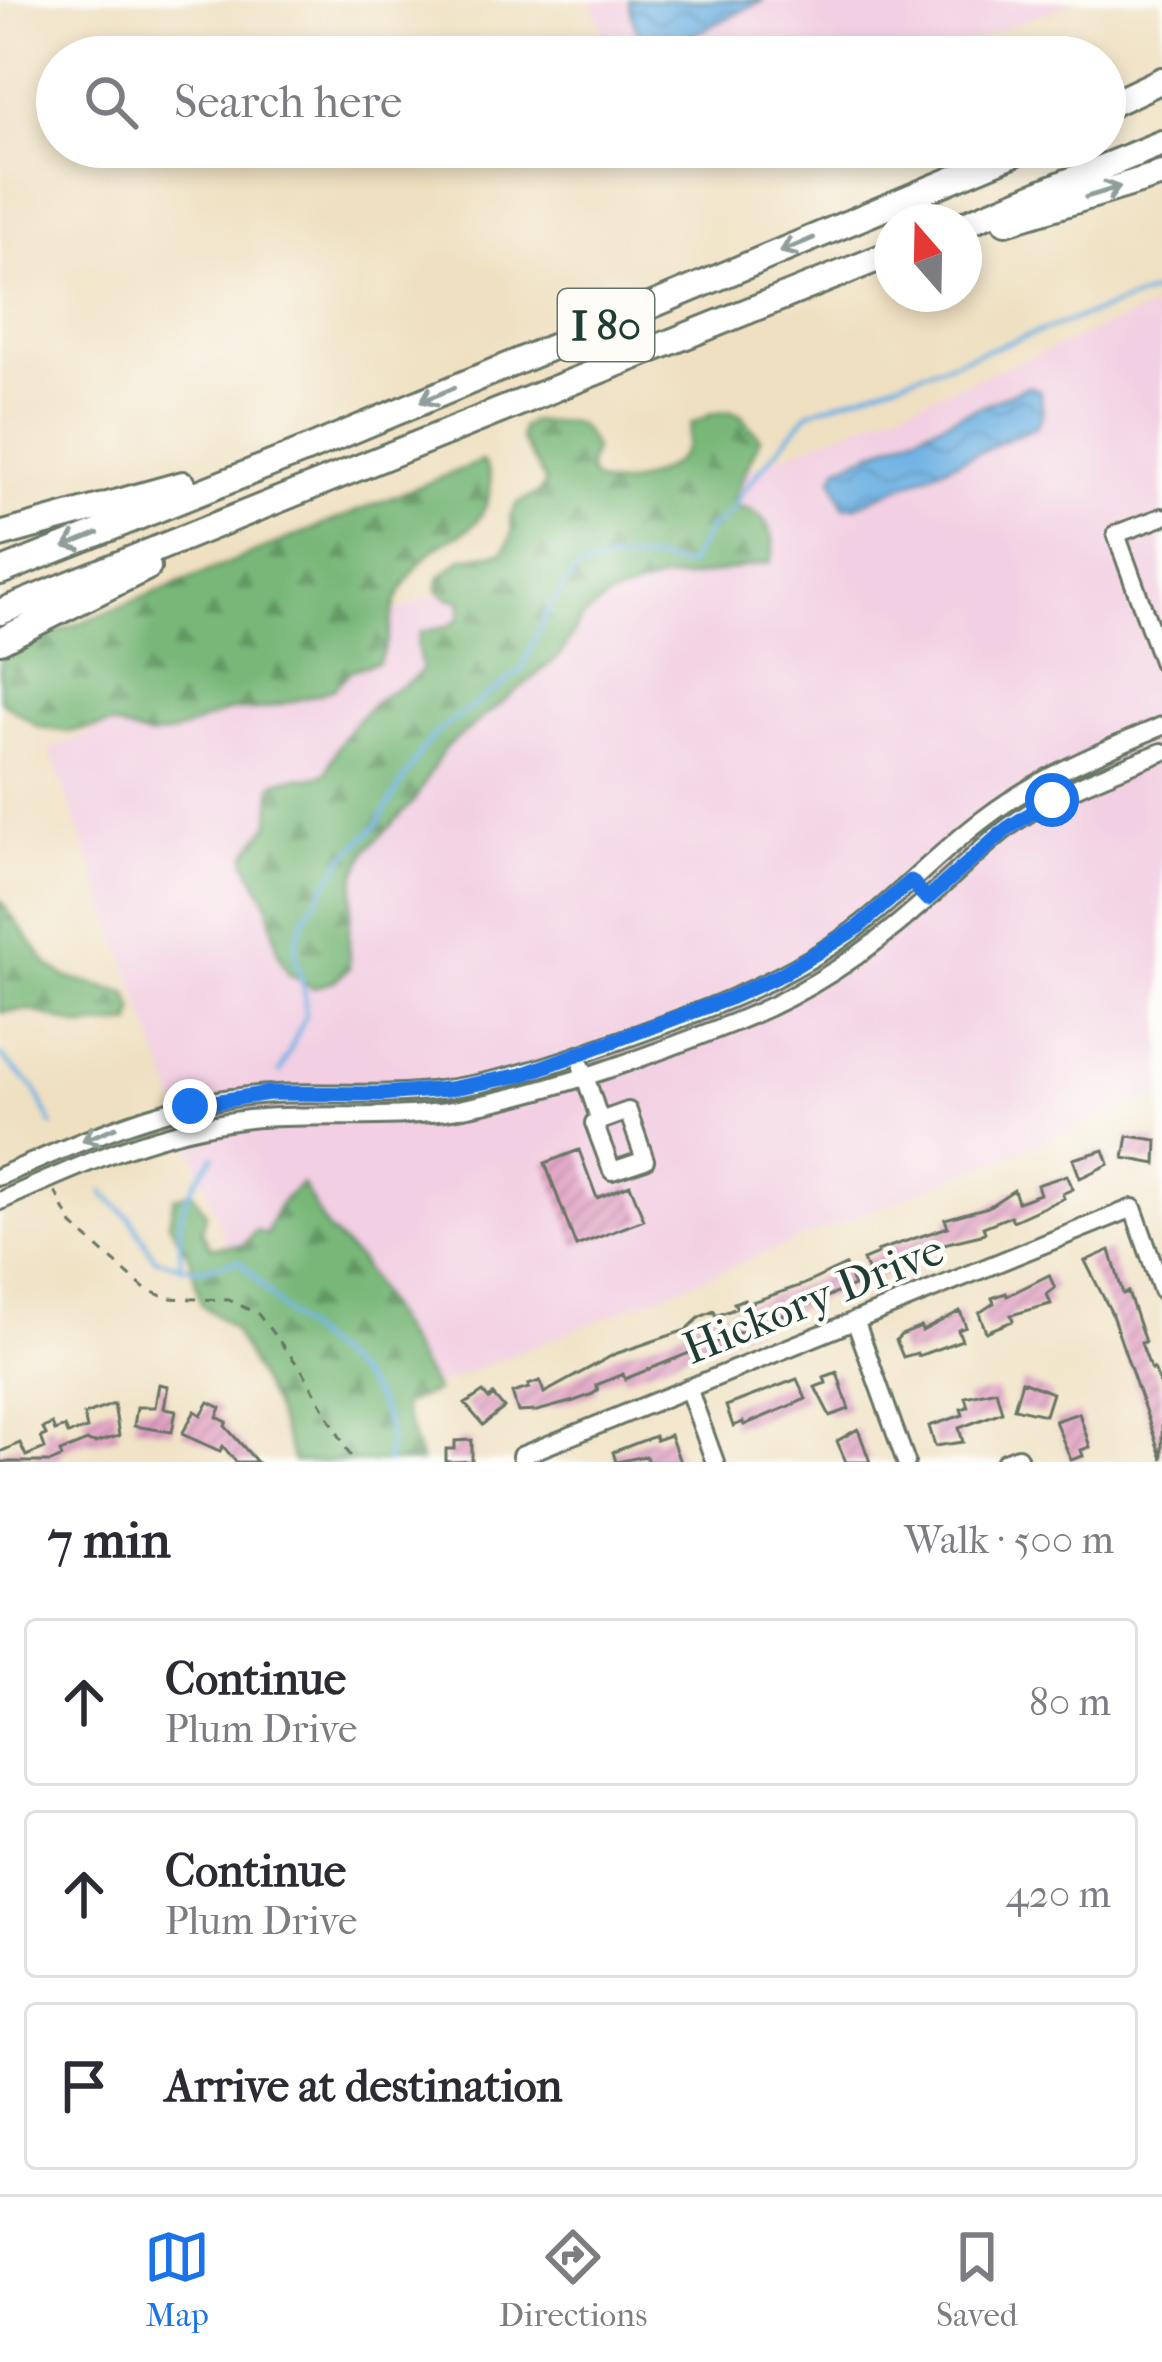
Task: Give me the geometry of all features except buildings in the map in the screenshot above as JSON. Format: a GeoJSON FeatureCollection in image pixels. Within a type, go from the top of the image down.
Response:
{"type":"FeatureCollection","features":[{"type":"Feature","properties":{"kind":"highway"},"geometry":{"type":"LineString","coordinates":[[1126,100],[1162,80]]}},
{"type":"Feature","properties":{"kind":"highway"},"geometry":{"type":"LineString","coordinates":[[1126,104],[1162,92]]}},
{"type":"Feature","properties":{"kind":"highway"},"geometry":{"type":"LineString","coordinates":[[1126,158],[1162,143]]}},
{"type":"Feature","properties":{"kind":"highway"},"geometry":{"type":"LineString","coordinates":[[905,200],[973,168]]}},
{"type":"Feature","properties":{"kind":"highway","name":"I 80"},"geometry":{"type":"LineString","coordinates":[[0,572],[306,450],[980,168]]}},
{"type":"Feature","properties":{"kind":"highway"},"geometry":{"type":"LineString","coordinates":[[982,217],[1101,168]]}},
{"type":"Feature","properties":{"kind":"highway"},"geometry":{"type":"LineString","coordinates":[[982,229],[1162,174]]}},
{"type":"Feature","properties":{"kind":"highway","name":"I 80"},"geometry":{"type":"LineString","coordinates":[[0,612],[874,262]]}},
{"type":"Feature","properties":{"kind":"highway"},"geometry":{"type":"LineString","coordinates":[[0,535],[306,450]]}},
{"type":"Feature","properties":{"kind":"highway"},"geometry":{"type":"LineString","coordinates":[[0,641],[318,482]]}},
{"type":"Feature","properties":{"kind":"street"},"geometry":{"type":"LineString","coordinates":[[1162,517],[1116,534],[1162,661]]}},
{"type":"Feature","properties":{"kind":"street"},"geometry":{"type":"LineString","coordinates":[[0,1176],[128,1122],[190,1106],[269,1093],[449,1089],[521,1075],[577,1055],[782,974],[858,927],[974,825],[1026,789],[1162,726]]}},
{"type":"Feature","properties":{"kind":"street"},"geometry":{"type":"LineString","coordinates":[[0,1201],[145,1139],[194,1127],[252,1119],[422,1115],[490,1102],[735,1022],[804,990],[870,947],[1030,812],[1162,752]]}},
{"type":"Feature","properties":{"kind":"street"},"geometry":{"type":"LineString","coordinates":[[911,881],[927,899]]}},
{"type":"Feature","properties":{"kind":"street"},"geometry":{"type":"LineString","coordinates":[[577,1055],[600,1121]]}},
{"type":"Feature","properties":{"kind":"street"},"geometry":{"type":"LineString","coordinates":[[190,1106],[194,1127]]}},
{"type":"Feature","properties":{"kind":"street","name":"Hickory Drive"},"geometry":{"type":"LineString","coordinates":[[522,1459],[1132,1208],[1162,1290]]}},
{"type":"Feature","properties":{"kind":"street"},"geometry":{"type":"LineString","coordinates":[[855,1320],[906,1462]]}},
{"type":"Feature","properties":{"kind":"street"},"geometry":{"type":"LineString","coordinates":[[688,1388],[715,1462]]}},
{"type":"Feature","properties":{"kind":"path"},"geometry":{"type":"LineString","coordinates":[[49,1179],[72,1225],[145,1289],[167,1298],[229,1300],[258,1314],[304,1373],[354,1462]]}},
{"type":"Feature","properties":{"kind":"shaded area"},"geometry":{"type":"Polygon","coordinates":[[[592,0],[1079,0],[985,36],[605,36],[592,0]]]}},
{"type":"Feature","properties":{"kind":"shaded area"},"geometry":{"type":"Polygon","coordinates":[[[1162,304],[1162,1094],[404,1398],[247,1302],[50,749],[1162,304]]]}},
{"type":"Feature","properties":{"kind":"green space"},"geometry":{"type":"Polygon","coordinates":[[[731,411],[741,415],[760,438],[733,500],[768,526],[773,543],[770,562],[660,580],[610,597],[581,619],[561,655],[444,749],[414,801],[367,850],[356,873],[349,968],[335,981],[313,988],[289,974],[279,955],[267,902],[246,863],[247,853],[270,823],[272,786],[327,772],[357,720],[422,669],[417,644],[420,632],[459,619],[461,601],[437,590],[440,577],[463,558],[503,552],[517,504],[538,493],[545,481],[521,439],[522,427],[532,421],[579,426],[594,449],[589,467],[593,478],[615,485],[645,478],[671,464],[685,450],[691,424],[731,411]]]}},
{"type":"Feature","properties":{"kind":"green space"},"geometry":{"type":"Polygon","coordinates":[[[482,461],[490,486],[482,513],[470,528],[431,552],[413,573],[397,599],[378,662],[352,670],[334,688],[257,710],[230,710],[173,733],[148,737],[112,725],[68,732],[39,727],[0,700],[0,655],[482,461]]]}},
{"type":"Feature","properties":{"kind":"green space"},"geometry":{"type":"Polygon","coordinates":[[[0,900],[49,966],[68,978],[127,993],[134,1010],[132,1023],[83,1027],[30,1010],[0,1012],[0,900]]]}},
{"type":"Feature","properties":{"kind":"green space"},"geometry":{"type":"Polygon","coordinates":[[[302,1184],[327,1229],[359,1260],[436,1391],[402,1405],[421,1462],[294,1462],[272,1403],[232,1328],[201,1304],[190,1258],[169,1223],[174,1198],[192,1192],[206,1213],[202,1231],[210,1247],[243,1245],[256,1230],[267,1235],[279,1206],[302,1184]]]}},
{"type":"Feature","properties":{"kind":"water"},"geometry":{"type":"Polygon","coordinates":[[[629,0],[764,0],[689,36],[642,36],[629,0]]]}},
{"type":"Feature","properties":{"kind":"water"},"geometry":{"type":"Polygon","coordinates":[[[1028,386],[1039,390],[1043,412],[1036,427],[856,506],[844,507],[833,478],[838,467],[1028,386]]]}},
{"type":"Feature","properties":{"kind":"waterway"},"geometry":{"type":"LineString","coordinates":[[280,1072],[305,1017],[296,959],[297,937],[308,912],[343,859],[376,826],[436,733],[521,671],[549,608],[576,571],[610,561],[653,560],[688,566],[709,528],[729,515],[743,491],[809,412],[1162,289]]}},
{"type":"Feature","properties":{"kind":"waterway"},"geometry":{"type":"LineString","coordinates":[[0,1055],[35,1089],[52,1125]]}},
{"type":"Feature","properties":{"kind":"waterway"},"geometry":{"type":"LineString","coordinates":[[181,1268],[183,1208],[214,1156]]}},
{"type":"Feature","properties":{"kind":"waterway"},"geometry":{"type":"LineString","coordinates":[[102,1192],[131,1219],[155,1259],[198,1270],[239,1261],[375,1398],[389,1438],[387,1462]]}},
{"type":"Feature","properties":{"kind":"route"},"geometry":{"type":"LineString","coordinates":[[190,1106],[269,1093],[449,1089],[521,1075],[588,1052],[760,986],[831,947],[911,881],[927,899],[1008,828],[1052,800]]}}]}
